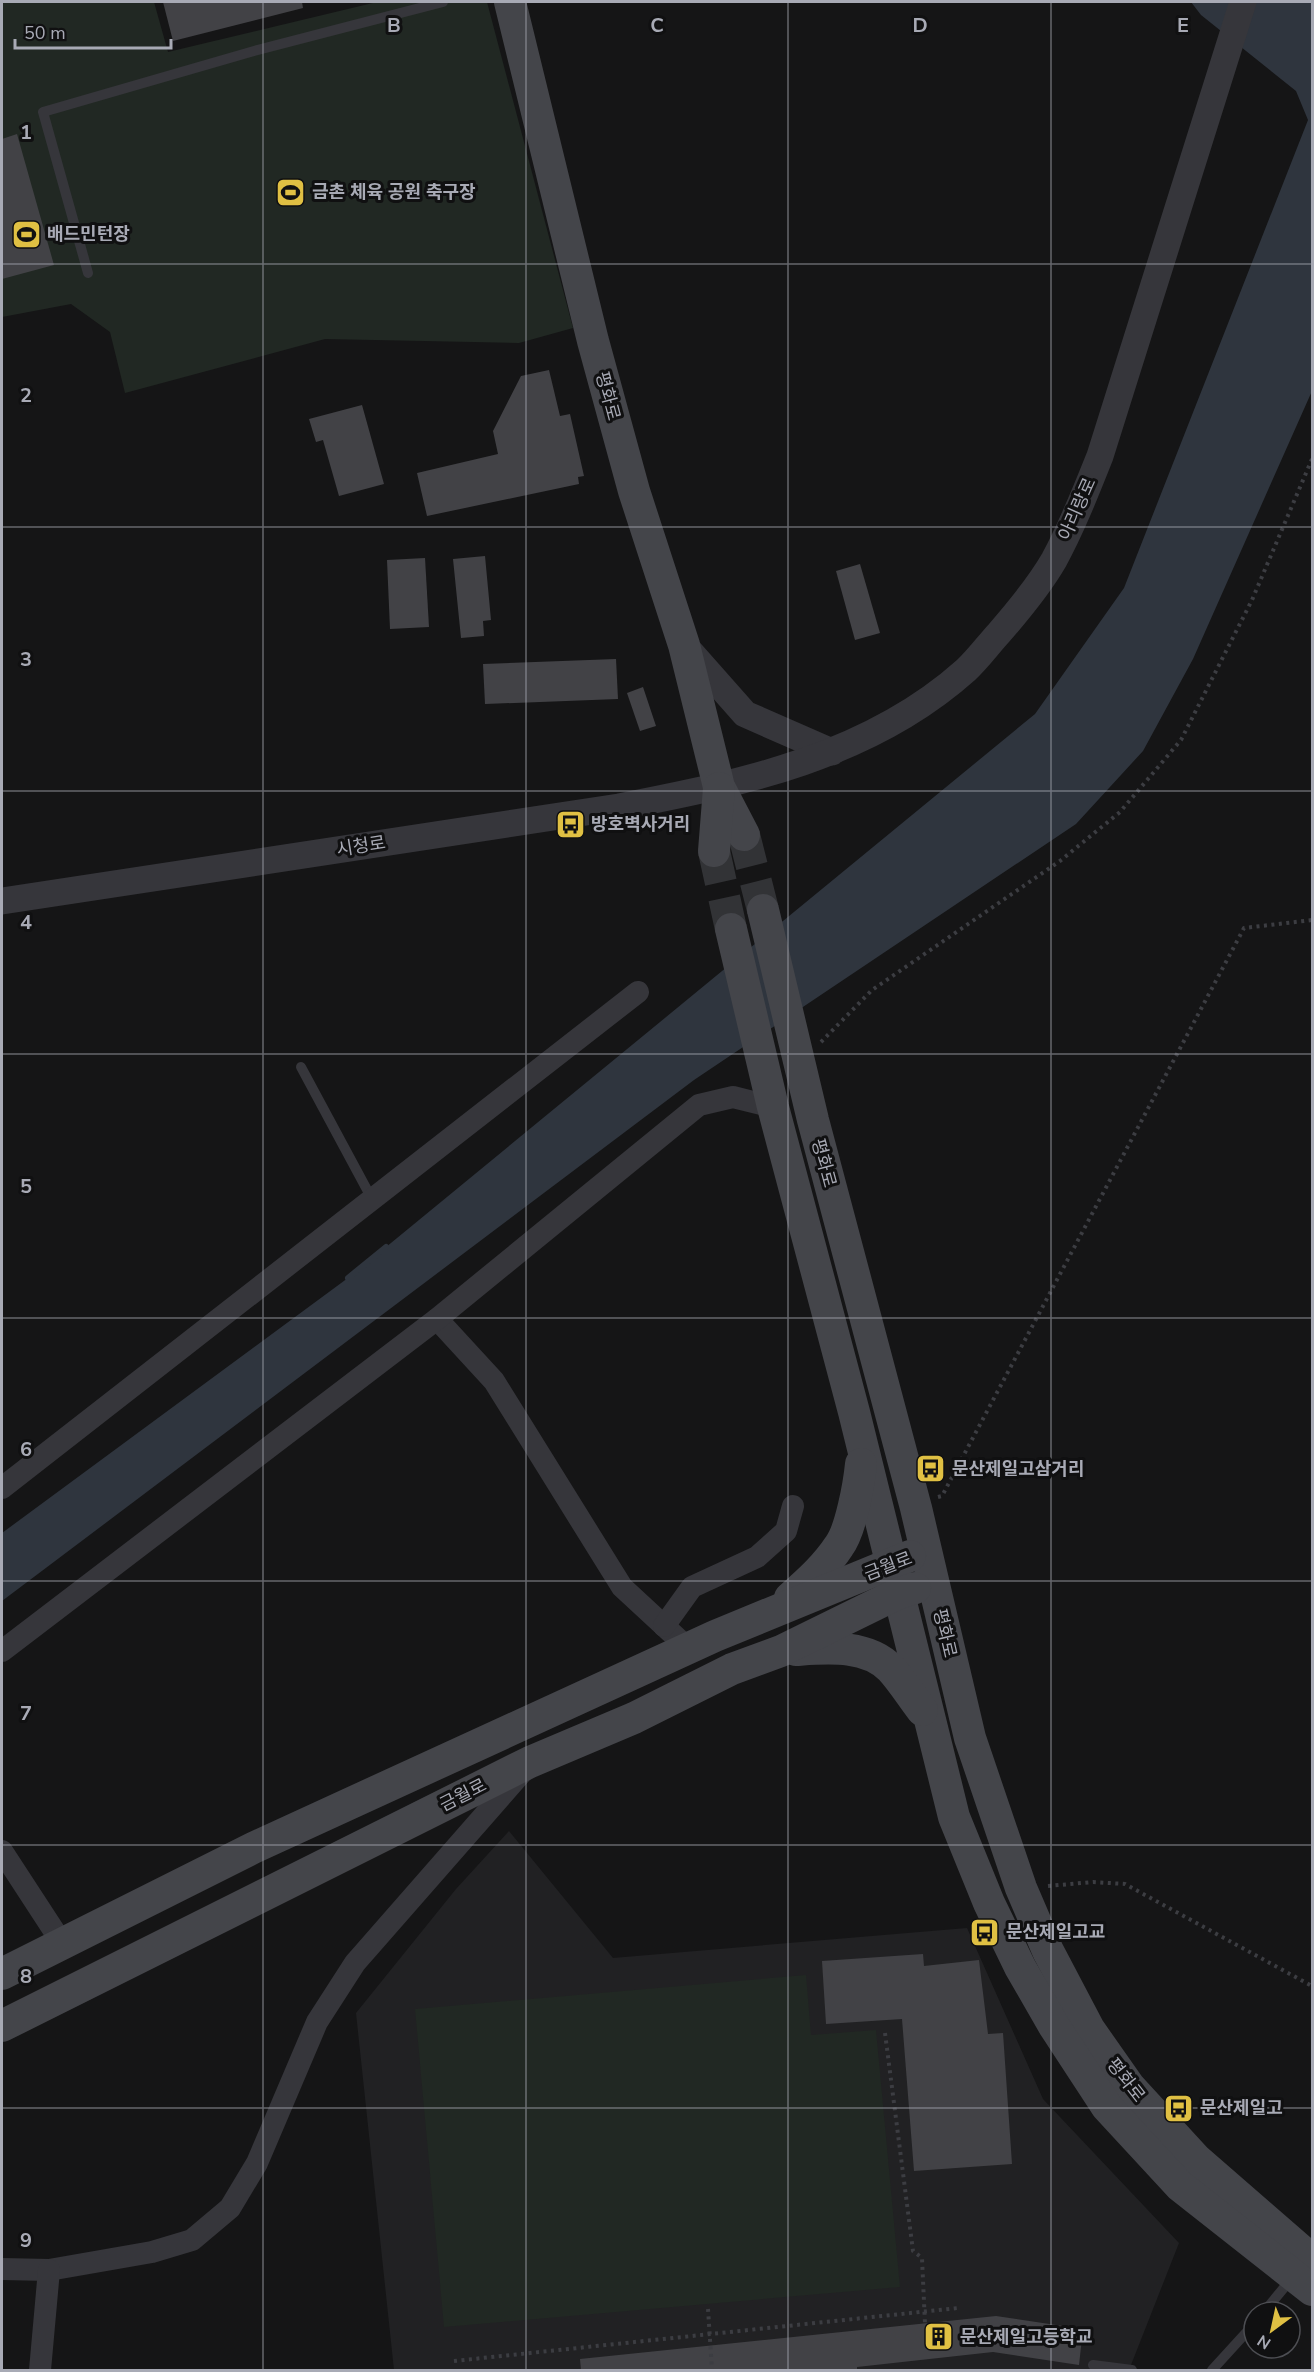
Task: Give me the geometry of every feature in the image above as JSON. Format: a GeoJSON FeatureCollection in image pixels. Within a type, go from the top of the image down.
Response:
{"type":"FeatureCollection","features":[{"type":"Feature","properties":{"kind":"main road","name":"평화로"},"geometry":{"type":"LineString","coordinates":[[510,2],[590,330],[634,491],[684,645],[719,787],[744,836]]}},
{"type":"Feature","properties":{"kind":"main road","name":"평화로"},"geometry":{"type":"LineString","coordinates":[[714,851],[719,787]]}},
{"type":"Feature","properties":{"kind":"main road","name":"평화로"},"geometry":{"type":"LineString","coordinates":[[763,910],[806,1040],[970,1738],[1021,1888],[1048,1951],[1089,2029],[1129,2086],[1196,2159],[1306,2270]]}},
{"type":"Feature","properties":{"kind":"main road","name":"평화로"},"geometry":{"type":"LineString","coordinates":[[731,930],[773,1107],[863,1451],[954,1817],[989,1903],[1020,1967],[1065,2044],[1107,2107],[1180,2186],[1306,2270]]}},
{"type":"Feature","properties":{"kind":"main road"},"geometry":{"type":"LineString","coordinates":[[775,1613],[817,1574],[841,1544],[859,1486],[863,1451]]}},
{"type":"Feature","properties":{"kind":"main road","name":"금월로"},"geometry":{"type":"LineString","coordinates":[[2,1974],[253,1848],[688,1649],[890,1563],[925,1552]]}},
{"type":"Feature","properties":{"kind":"main road","name":"금월로"},"geometry":{"type":"LineString","coordinates":[[2,2026],[530,1762],[634,1718],[732,1669],[781,1651],[897,1594],[933,1583]]}},
{"type":"Feature","properties":{"kind":"main road"},"geometry":{"type":"LineString","coordinates":[[781,1651],[839,1647],[870,1656],[889,1667],[930,1720]]}},
{"type":"Feature","properties":{"kind":"street","name":"아리랑로"},"geometry":{"type":"LineString","coordinates":[[719,787],[800,765],[832,752],[903,716],[937,694],[968,669],[1021,608],[1052,562],[1070,529],[1100,456],[1243,2]]}},
{"type":"Feature","properties":{"kind":"street"},"geometry":{"type":"LineString","coordinates":[[684,645],[746,714],[760,723],[832,752]]}},
{"type":"Feature","properties":{"kind":"street","name":"시청로"},"geometry":{"type":"LineString","coordinates":[[2,901],[619,807],[719,787]]}},
{"type":"Feature","properties":{"kind":"street"},"geometry":{"type":"LineString","coordinates":[[2,1488],[638,992]]}},
{"type":"Feature","properties":{"kind":"street"},"geometry":{"type":"LineString","coordinates":[[2,1651],[437,1319],[699,1105],[733,1096],[773,1107]]}},
{"type":"Feature","properties":{"kind":"street"},"geometry":{"type":"LineString","coordinates":[[437,1319],[494,1381],[622,1587],[688,1649]]}},
{"type":"Feature","properties":{"kind":"street"},"geometry":{"type":"LineString","coordinates":[[664,1626],[692,1587],[757,1557],[786,1531],[792,1506]]}},
{"type":"Feature","properties":{"kind":"street"},"geometry":{"type":"LineString","coordinates":[[2,2269],[49,2270],[152,2252],[192,2240],[230,2208],[257,2163],[318,2022],[355,1963],[530,1762]]}},
{"type":"Feature","properties":{"kind":"street"},"geometry":{"type":"LineString","coordinates":[[2,1851],[62,1943]]}},
{"type":"Feature","properties":{"kind":"street"},"geometry":{"type":"LineString","coordinates":[[40,2370],[49,2270]]}},
{"type":"Feature","properties":{"kind":"lane"},"geometry":{"type":"LineString","coordinates":[[88,273],[43,112],[254,51],[443,2]]}},
{"type":"Feature","properties":{"kind":"lane"},"geometry":{"type":"LineString","coordinates":[[301,1067],[372,1199]]}},
{"type":"Feature","properties":{"kind":"lane"},"geometry":{"type":"LineString","coordinates":[[1276,2300],[1306,2270]]}},
{"type":"Feature","properties":{"kind":"lane"},"geometry":{"type":"LineString","coordinates":[[1212,2370],[1242,2337]]}},
{"type":"Feature","properties":{"kind":"lane"},"geometry":{"type":"LineString","coordinates":[[1093,2366],[1132,2370]]}},
{"type":"Feature","properties":{"kind":"path"},"geometry":{"type":"LineString","coordinates":[[806,1040],[872,990],[1060,861],[1120,812],[1181,740],[1252,600],[1312,459]]}},
{"type":"Feature","properties":{"kind":"path"},"geometry":{"type":"LineString","coordinates":[[916,1508],[942,1496],[1244,928],[1312,920]]}},
{"type":"Feature","properties":{"kind":"path"},"geometry":{"type":"LineString","coordinates":[[1021,1888],[1093,1882],[1125,1884],[1312,1986]]}},
{"type":"Feature","properties":{"kind":"path"},"geometry":{"type":"LineString","coordinates":[[885,2033],[912,2251],[922,2258],[925,2324]]}},
{"type":"Feature","properties":{"kind":"path"},"geometry":{"type":"LineString","coordinates":[[454,2361],[957,2308]]}},
{"type":"Feature","properties":{"kind":"path"},"geometry":{"type":"LineString","coordinates":[[708,2309],[711,2370]]}},
{"type":"Feature","properties":{"kind":"shaded area"},"geometry":{"type":"Polygon","coordinates":[[[2,2],[154,2],[168,52],[377,2],[487,2],[573,328],[519,343],[325,339],[125,393],[110,332],[71,304],[2,317],[2,2]]]}},
{"type":"Feature","properties":{"kind":"shaded area"},"geometry":{"type":"Polygon","coordinates":[[[1191,2],[1312,2],[1312,391],[1193,659],[1143,751],[1076,824],[694,1080],[2,1601],[2,1533],[352,1275],[1035,714],[1124,588],[1308,120],[1296,91],[1201,15],[1191,2]]]}},
{"type":"Feature","properties":{"kind":"shaded area"},"geometry":{"type":"Polygon","coordinates":[[[509,1831],[613,1958],[967,1928],[1043,2099],[1179,2243],[1129,2370],[394,2370],[356,2013],[456,1889],[509,1831]]]}},
{"type":"Feature","properties":{"kind":"shaded area"},"geometry":{"type":"Polygon","coordinates":[[[806,1975],[811,2035],[876,2030],[900,2287],[444,2327],[415,2009],[806,1975]]]}},
{"type":"Feature","properties":{"kind":"building"},"geometry":{"type":"Polygon","coordinates":[[[163,2],[302,2],[303,8],[173,41],[163,2]]]}},
{"type":"Feature","properties":{"kind":"building"},"geometry":{"type":"Polygon","coordinates":[[[17,134],[54,265],[2,279],[2,139],[17,134]]]}},
{"type":"Feature","properties":{"kind":"building"},"geometry":{"type":"Polygon","coordinates":[[[549,370],[560,416],[570,414],[584,476],[578,477],[579,484],[427,516],[417,473],[498,454],[493,431],[521,376],[549,370]]]}},
{"type":"Feature","properties":{"kind":"building"},"geometry":{"type":"Polygon","coordinates":[[[362,405],[384,484],[339,496],[323,440],[316,442],[309,419],[362,405]]]}},
{"type":"Feature","properties":{"kind":"building"},"geometry":{"type":"Polygon","coordinates":[[[485,556],[491,620],[483,621],[484,636],[461,638],[453,559],[485,556]]]}},
{"type":"Feature","properties":{"kind":"building"},"geometry":{"type":"Polygon","coordinates":[[[425,558],[429,627],[390,629],[387,560],[425,558]]]}},
{"type":"Feature","properties":{"kind":"building"},"geometry":{"type":"Polygon","coordinates":[[[860,564],[880,633],[855,640],[836,571],[860,564]]]}},
{"type":"Feature","properties":{"kind":"building"},"geometry":{"type":"Polygon","coordinates":[[[616,659],[618,699],[485,704],[483,664],[616,659]]]}},
{"type":"Feature","properties":{"kind":"building"},"geometry":{"type":"Polygon","coordinates":[[[643,687],[656,726],[640,731],[627,693],[643,687]]]}},
{"type":"Feature","properties":{"kind":"building"},"geometry":{"type":"Polygon","coordinates":[[[923,1954],[924,1966],[979,1960],[988,2034],[1003,2033],[1012,2164],[914,2171],[902,2019],[826,2024],[822,1961],[923,1954]]]}},
{"type":"Feature","properties":{"kind":"building","name":"문산제일고등학교"},"geometry":{"type":"Polygon","coordinates":[[[996,2316],[1083,2329],[1079,2365],[993,2352],[857,2367],[857,2370],[581,2370],[580,2359],[996,2316]]]}},
{"type":"Feature","properties":{"kind":"waterway"},"geometry":{"type":"LineString","coordinates":[[348,1278],[386,1247]]}},
{"type":"Feature","properties":{"kind":"tunnel"},"geometry":{"type":"LineString","coordinates":[[744,835],[763,910]]}},
{"type":"Feature","properties":{"kind":"tunnel"},"geometry":{"type":"LineString","coordinates":[[714,851],[731,929]]}},
{"type":"Feature","properties":{"kind":"place","name":"금촌 체육 공원 축구장"},"geometry":{"type":"Point","coordinates":[291,192]}},
{"type":"Feature","properties":{"kind":"place","name":"배드민턴장"},"geometry":{"type":"Point","coordinates":[26,234]}},
{"type":"Feature","properties":{"kind":"place","name":"방호벽사거리"},"geometry":{"type":"Point","coordinates":[570,824]}},
{"type":"Feature","properties":{"kind":"place","name":"문산제일고삼거리"},"geometry":{"type":"Point","coordinates":[931,1469]}},
{"type":"Feature","properties":{"kind":"place","name":"문산제일고교"},"geometry":{"type":"Point","coordinates":[985,1932]}},
{"type":"Feature","properties":{"kind":"place","name":"문산제일고"},"geometry":{"type":"Point","coordinates":[1179,2108]}},
{"type":"Feature","properties":{"kind":"place","name":"문산제일고등학교"},"geometry":{"type":"Point","coordinates":[939,2337]}}]}
